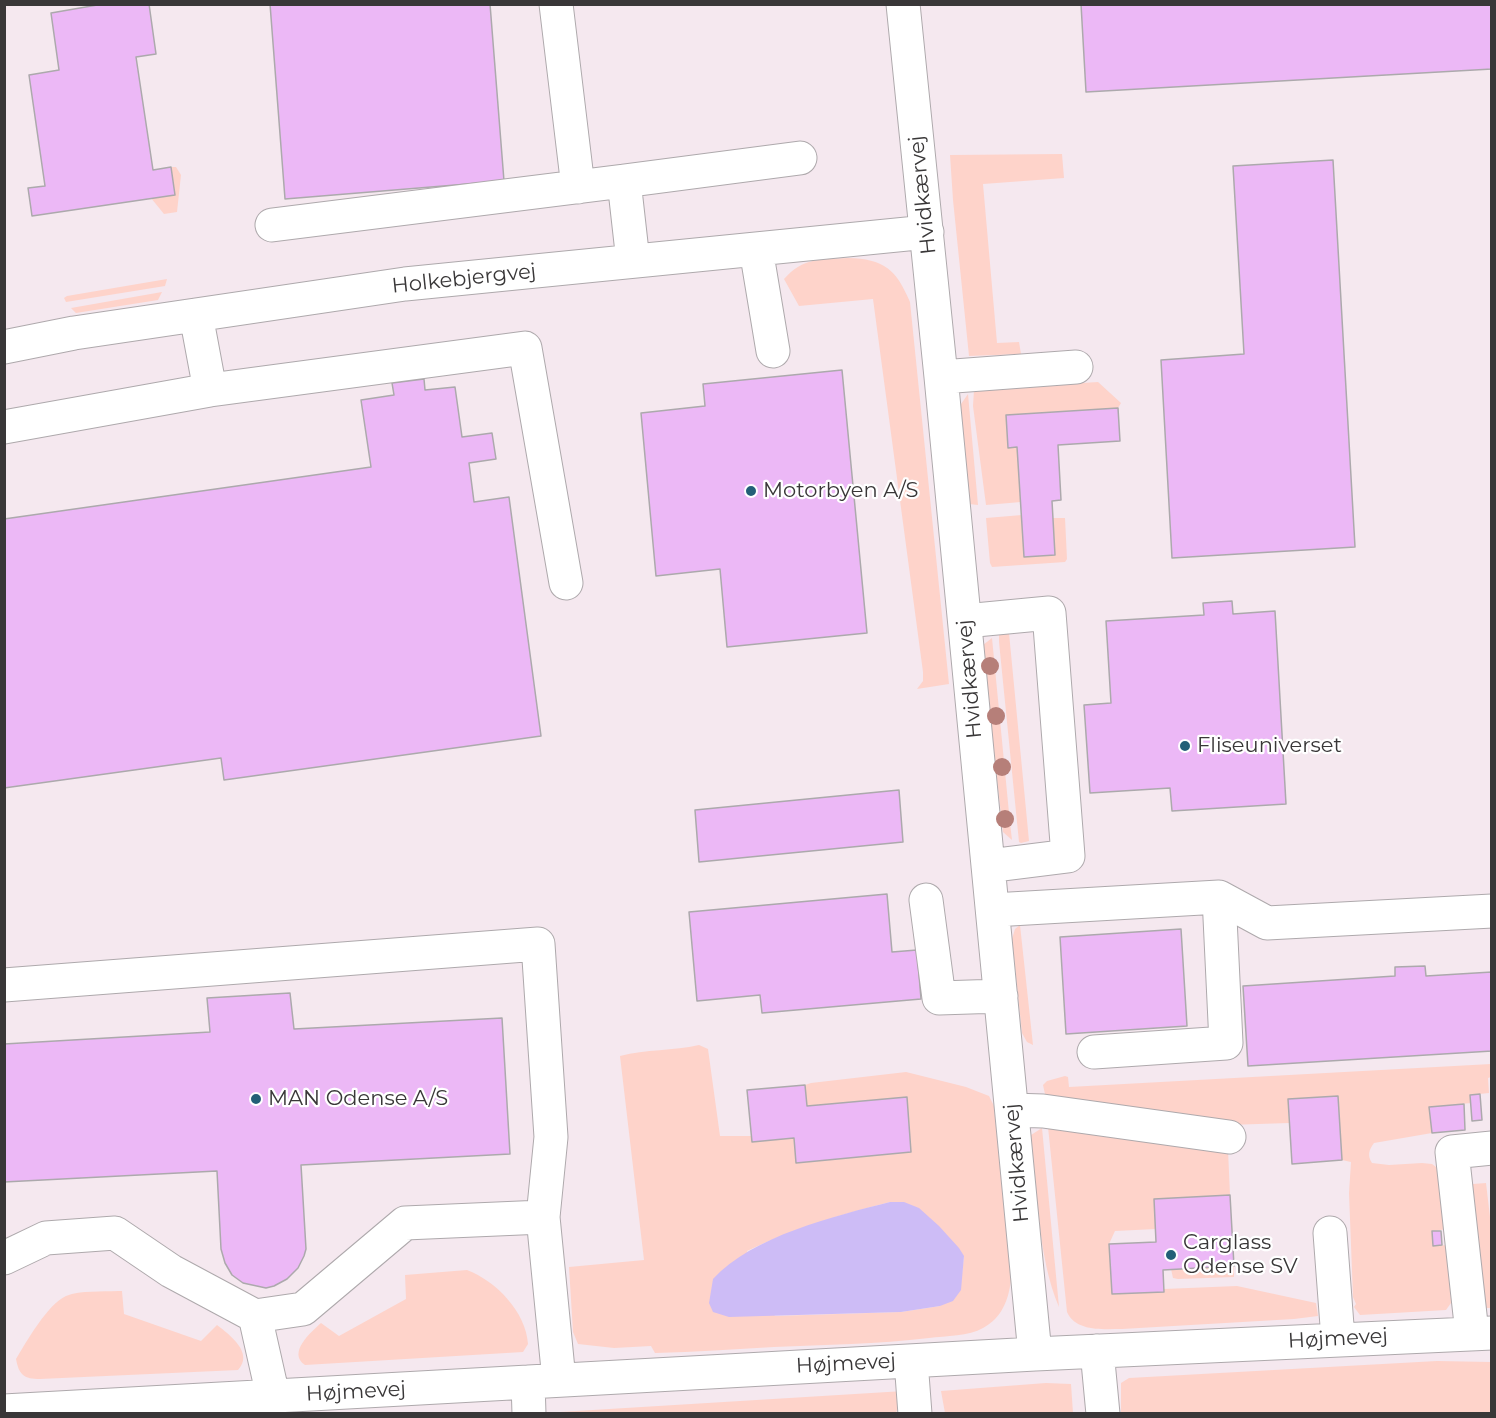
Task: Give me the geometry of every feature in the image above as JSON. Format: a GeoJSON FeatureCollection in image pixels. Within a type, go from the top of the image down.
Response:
{"type":"FeatureCollection","features":[{"type":"Feature","properties":{"kind":"street"},"geometry":{"type":"LineString","coordinates":[[556,4],[578,187]]}},
{"type":"Feature","properties":{"kind":"street","name":"Hvidkærvej"},"geometry":{"type":"LineString","coordinates":[[903,4],[1035,1354]]}},
{"type":"Feature","properties":{"kind":"street"},"geometry":{"type":"LineString","coordinates":[[272,225],[800,158]]}},
{"type":"Feature","properties":{"kind":"street"},"geometry":{"type":"LineString","coordinates":[[624,181],[633,261]]}},
{"type":"Feature","properties":{"kind":"street","name":"Holkebjergvej"},"geometry":{"type":"LineString","coordinates":[[4,347],[74,333],[405,284],[927,232]]}},
{"type":"Feature","properties":{"kind":"street"},"geometry":{"type":"LineString","coordinates":[[756,249],[773,351]]}},
{"type":"Feature","properties":{"kind":"street"},"geometry":{"type":"LineString","coordinates":[[196,315],[210,390]]}},
{"type":"Feature","properties":{"kind":"street"},"geometry":{"type":"LineString","coordinates":[[4,427],[210,390],[525,348],[566,583]]}},
{"type":"Feature","properties":{"kind":"street"},"geometry":{"type":"LineString","coordinates":[[941,377],[1076,368]]}},
{"type":"Feature","properties":{"kind":"street"},"geometry":{"type":"LineString","coordinates":[[965,621],[1048,613],[1068,856],[988,866]]}},
{"type":"Feature","properties":{"kind":"street"},"geometry":{"type":"LineString","coordinates":[[993,910],[1219,897],[1267,923],[1491,911]]}},
{"type":"Feature","properties":{"kind":"street"},"geometry":{"type":"LineString","coordinates":[[1094,1052],[1226,1043],[1219,897]]}},
{"type":"Feature","properties":{"kind":"street"},"geometry":{"type":"LineString","coordinates":[[926,900],[939,998],[1001,996]]}},
{"type":"Feature","properties":{"kind":"street"},"geometry":{"type":"LineString","coordinates":[[4,985],[538,944],[551,1137],[543,1216],[539,1392]]}},
{"type":"Feature","properties":{"kind":"street"},"geometry":{"type":"LineString","coordinates":[[1012,1110],[1043,1111],[1228,1137]]}},
{"type":"Feature","properties":{"kind":"street","name":"Højmevej"},"geometry":{"type":"LineString","coordinates":[[4,1411],[273,1396],[539,1392],[911,1361],[1481,1333],[1452,1152],[1491,1149]]}},
{"type":"Feature","properties":{"kind":"street"},"geometry":{"type":"LineString","coordinates":[[4,1258],[46,1238],[115,1233],[171,1270],[255,1317],[303,1309],[405,1223],[543,1216]]}},
{"type":"Feature","properties":{"kind":"street"},"geometry":{"type":"LineString","coordinates":[[1330,1233],[1338,1339]]}},
{"type":"Feature","properties":{"kind":"street"},"geometry":{"type":"LineString","coordinates":[[255,1317],[273,1396]]}},
{"type":"Feature","properties":{"kind":"street"},"geometry":{"type":"LineString","coordinates":[[1097,1351],[1103,1413]]}},
{"type":"Feature","properties":{"kind":"street","name":"Højmevej"},"geometry":{"type":"LineString","coordinates":[[911,1361],[915,1413]]}},
{"type":"Feature","properties":{"kind":"shaded area"},"geometry":{"type":"Polygon","coordinates":[[[5,5],[1491,5],[1491,1413],[5,1414],[5,5]]]}},
{"type":"Feature","properties":{"kind":"shaded area"},"geometry":{"type":"Polygon","coordinates":[[[1062,154],[1064,178],[983,184],[997,343],[1019,342],[1021,354],[969,356],[950,155],[1062,154]]]}},
{"type":"Feature","properties":{"kind":"shaded area"},"geometry":{"type":"Polygon","coordinates":[[[171,167],[176,167],[181,175],[177,212],[164,214],[151,198],[171,167]]]}},
{"type":"Feature","properties":{"kind":"shaded area"},"geometry":{"type":"Polygon","coordinates":[[[848,258],[871,261],[887,268],[899,281],[910,302],[949,684],[917,689],[923,681],[923,672],[873,299],[799,306],[784,279],[805,263],[848,258]]]}},
{"type":"Feature","properties":{"kind":"shaded area"},"geometry":{"type":"Polygon","coordinates":[[[167,279],[165,286],[66,302],[64,298],[67,296],[167,279]]]}},
{"type":"Feature","properties":{"kind":"shaded area"},"geometry":{"type":"Polygon","coordinates":[[[162,292],[158,300],[76,313],[71,308],[162,292]]]}},
{"type":"Feature","properties":{"kind":"shaded area"},"geometry":{"type":"Polygon","coordinates":[[[1098,382],[1121,403],[1118,408],[1006,415],[1008,448],[1017,447],[1021,502],[986,505],[973,406],[974,390],[1098,382]]]}},
{"type":"Feature","properties":{"kind":"shaded area"},"geometry":{"type":"Polygon","coordinates":[[[968,394],[978,505],[969,504],[959,407],[968,394]]]}},
{"type":"Feature","properties":{"kind":"shaded area"},"geometry":{"type":"Polygon","coordinates":[[[1022,515],[1025,557],[1055,555],[1053,518],[1065,518],[1067,559],[1065,562],[992,567],[986,518],[1022,515]]]}},
{"type":"Feature","properties":{"kind":"shaded area"},"geometry":{"type":"Polygon","coordinates":[[[1009,633],[1029,841],[1021,843],[1019,842],[999,642],[999,635],[1009,633]]]}},
{"type":"Feature","properties":{"kind":"shaded area"},"geometry":{"type":"Polygon","coordinates":[[[992,638],[1012,840],[1003,832],[983,655],[983,645],[992,638]]]}},
{"type":"Feature","properties":{"kind":"shaded area"},"geometry":{"type":"Polygon","coordinates":[[[1020,925],[1033,1045],[1027,1042],[1022,1033],[1012,939],[1015,929],[1020,925]]]}},
{"type":"Feature","properties":{"kind":"shaded area"},"geometry":{"type":"Polygon","coordinates":[[[699,1045],[708,1049],[720,1136],[751,1136],[752,1142],[794,1138],[797,1163],[911,1152],[907,1097],[807,1106],[805,1085],[906,1072],[966,1087],[989,1096],[994,1106],[1011,1279],[1006,1301],[995,1319],[977,1331],[964,1334],[871,1343],[655,1353],[651,1346],[614,1348],[578,1344],[573,1332],[569,1267],[644,1260],[620,1056],[699,1045]],[[890,1202],[817,1223],[747,1251],[775,1316],[901,1312],[940,1306],[960,1290],[964,1257],[890,1202]]]}},
{"type":"Feature","properties":{"kind":"shaded area"},"geometry":{"type":"Polygon","coordinates":[[[1491,1064],[1491,1077],[1488,1078],[1489,1093],[1470,1095],[1471,1103],[1430,1107],[1432,1133],[1374,1143],[1369,1153],[1372,1163],[1432,1164],[1440,1170],[1448,1229],[1432,1231],[1433,1246],[1448,1245],[1451,1303],[1446,1310],[1360,1315],[1354,1307],[1356,1304],[1353,1297],[1349,1193],[1351,1162],[1342,1160],[1338,1096],[1288,1099],[1289,1123],[1228,1125],[1053,1098],[1045,1094],[1043,1085],[1047,1081],[1065,1076],[1068,1077],[1069,1087],[1491,1064]]]}},
{"type":"Feature","properties":{"kind":"shaded area"},"geometry":{"type":"Polygon","coordinates":[[[1048,1127],[1228,1150],[1230,1195],[1155,1199],[1156,1229],[1115,1231],[1109,1244],[1112,1294],[1237,1286],[1316,1303],[1318,1316],[1122,1329],[1091,1328],[1077,1323],[1067,1312],[1048,1127]]]}},
{"type":"Feature","properties":{"kind":"shaded area"},"geometry":{"type":"Polygon","coordinates":[[[1042,1128],[1059,1307],[1042,1245],[1037,1200],[1031,1135],[1042,1128]]]}},
{"type":"Feature","properties":{"kind":"shaded area"},"geometry":{"type":"Polygon","coordinates":[[[1486,1183],[1492,1234],[1491,1308],[1485,1308],[1476,1263],[1473,1184],[1486,1183]]]}},
{"type":"Feature","properties":{"kind":"shaded area"},"geometry":{"type":"Polygon","coordinates":[[[890,1202],[904,1202],[919,1208],[959,1248],[964,1256],[961,1290],[953,1301],[940,1306],[901,1312],[729,1317],[713,1312],[709,1303],[713,1279],[749,1251],[772,1239],[820,1221],[890,1202]]]}},
{"type":"Feature","properties":{"kind":"shaded area"},"geometry":{"type":"Polygon","coordinates":[[[1234,1266],[1234,1277],[1178,1279],[1173,1278],[1171,1269],[1234,1266]]]}},
{"type":"Feature","properties":{"kind":"shaded area"},"geometry":{"type":"Polygon","coordinates":[[[467,1270],[499,1290],[515,1309],[526,1332],[528,1344],[523,1352],[305,1365],[300,1360],[298,1355],[302,1343],[321,1323],[339,1336],[406,1299],[405,1275],[467,1270]]]}},
{"type":"Feature","properties":{"kind":"shaded area"},"geometry":{"type":"Polygon","coordinates":[[[122,1291],[124,1314],[201,1341],[217,1325],[242,1351],[242,1364],[238,1370],[40,1379],[23,1375],[16,1359],[38,1324],[59,1301],[66,1296],[78,1293],[122,1291]]]}},
{"type":"Feature","properties":{"kind":"shaded area"},"geometry":{"type":"Polygon","coordinates":[[[1437,1361],[1491,1362],[1491,1413],[1121,1413],[1121,1383],[1129,1378],[1437,1361]]]}},
{"type":"Feature","properties":{"kind":"shaded area"},"geometry":{"type":"Polygon","coordinates":[[[1046,1383],[1071,1384],[1073,1413],[945,1413],[941,1391],[1046,1383]]]}},
{"type":"Feature","properties":{"kind":"shaded area"},"geometry":{"type":"Polygon","coordinates":[[[904,1391],[896,1413],[558,1414],[560,1412],[904,1391]]]}},
{"type":"Feature","properties":{"kind":"building"},"geometry":{"type":"Polygon","coordinates":[[[103,4],[149,4],[156,54],[136,57],[153,170],[171,167],[175,195],[32,216],[28,188],[45,186],[29,75],[59,70],[51,13],[103,4]]]}},
{"type":"Feature","properties":{"kind":"building"},"geometry":{"type":"Polygon","coordinates":[[[270,4],[490,4],[504,181],[285,199],[270,4]]]}},
{"type":"Feature","properties":{"kind":"building"},"geometry":{"type":"Polygon","coordinates":[[[1081,4],[1492,4],[1492,69],[1086,92],[1081,4]]]}},
{"type":"Feature","properties":{"kind":"building"},"geometry":{"type":"Polygon","coordinates":[[[1333,160],[1355,547],[1172,558],[1161,360],[1244,354],[1233,166],[1333,160]]]}},
{"type":"Feature","properties":{"kind":"building","name":"Motorbyen A/S"},"geometry":{"type":"Polygon","coordinates":[[[842,370],[867,633],[727,647],[720,569],[656,576],[641,413],[705,406],[703,384],[842,370]]]}},
{"type":"Feature","properties":{"kind":"building"},"geometry":{"type":"Polygon","coordinates":[[[424,379],[425,390],[455,387],[462,437],[492,433],[496,459],[469,463],[474,502],[509,497],[541,736],[224,780],[221,758],[4,788],[4,519],[371,467],[361,400],[394,395],[392,383],[424,379]]]}},
{"type":"Feature","properties":{"kind":"building"},"geometry":{"type":"Polygon","coordinates":[[[1118,408],[1120,441],[1058,445],[1061,500],[1052,501],[1055,555],[1024,557],[1017,447],[1008,448],[1006,415],[1118,408]]]}},
{"type":"Feature","properties":{"kind":"building","name":"Fliseuniverset"},"geometry":{"type":"Polygon","coordinates":[[[1232,601],[1233,614],[1275,611],[1286,804],[1172,811],[1170,788],[1090,793],[1084,705],[1111,703],[1106,621],[1204,615],[1203,603],[1232,601]]]}},
{"type":"Feature","properties":{"kind":"building"},"geometry":{"type":"Polygon","coordinates":[[[899,790],[903,842],[699,862],[695,810],[899,790]]]}},
{"type":"Feature","properties":{"kind":"building"},"geometry":{"type":"Polygon","coordinates":[[[887,894],[892,952],[917,950],[921,999],[762,1013],[760,995],[697,1001],[689,912],[887,894]]]}},
{"type":"Feature","properties":{"kind":"building"},"geometry":{"type":"Polygon","coordinates":[[[1181,929],[1187,1026],[1066,1034],[1060,937],[1181,929]]]}},
{"type":"Feature","properties":{"kind":"building"},"geometry":{"type":"Polygon","coordinates":[[[1425,966],[1426,976],[1492,972],[1492,1051],[1248,1066],[1243,986],[1395,976],[1395,967],[1425,966]]]}},
{"type":"Feature","properties":{"kind":"building","name":"MAN Odense A/S"},"geometry":{"type":"Polygon","coordinates":[[[290,993],[294,1029],[502,1018],[510,1154],[301,1165],[306,1249],[298,1268],[287,1279],[266,1288],[243,1283],[232,1275],[225,1263],[221,1249],[217,1171],[4,1182],[4,1044],[210,1032],[207,998],[290,993]]]}},
{"type":"Feature","properties":{"kind":"building"},"geometry":{"type":"Polygon","coordinates":[[[805,1085],[807,1106],[907,1097],[911,1152],[796,1163],[794,1138],[752,1142],[747,1090],[805,1085]]]}},
{"type":"Feature","properties":{"kind":"building"},"geometry":{"type":"Polygon","coordinates":[[[1480,1094],[1482,1120],[1472,1121],[1470,1095],[1480,1094]]]}},
{"type":"Feature","properties":{"kind":"building"},"geometry":{"type":"Polygon","coordinates":[[[1338,1096],[1342,1160],[1292,1164],[1288,1099],[1338,1096]]]}},
{"type":"Feature","properties":{"kind":"building"},"geometry":{"type":"Polygon","coordinates":[[[1464,1104],[1465,1130],[1432,1133],[1429,1107],[1464,1104]]]}},
{"type":"Feature","properties":{"kind":"building","name":"Carglass Odense SV"},"geometry":{"type":"Polygon","coordinates":[[[1230,1195],[1234,1266],[1163,1270],[1164,1292],[1112,1294],[1109,1244],[1156,1242],[1154,1199],[1230,1195]]]}},
{"type":"Feature","properties":{"kind":"building"},"geometry":{"type":"Polygon","coordinates":[[[1432,1231],[1441,1231],[1442,1245],[1433,1246],[1432,1231]]]}},
{"type":"Feature","properties":{"kind":"place","name":"Motorbyen A/S"},"geometry":{"type":"Point","coordinates":[751,491]}},
{"type":"Feature","properties":{"kind":"place","name":"Fliseuniverset"},"geometry":{"type":"Point","coordinates":[1185,746]}},
{"type":"Feature","properties":{"kind":"place","name":"MAN Odense A/S"},"geometry":{"type":"Point","coordinates":[256,1099]}},
{"type":"Feature","properties":{"kind":"place","name":"Carglass Odense SV"},"geometry":{"type":"Point","coordinates":[1171,1255]}}]}
